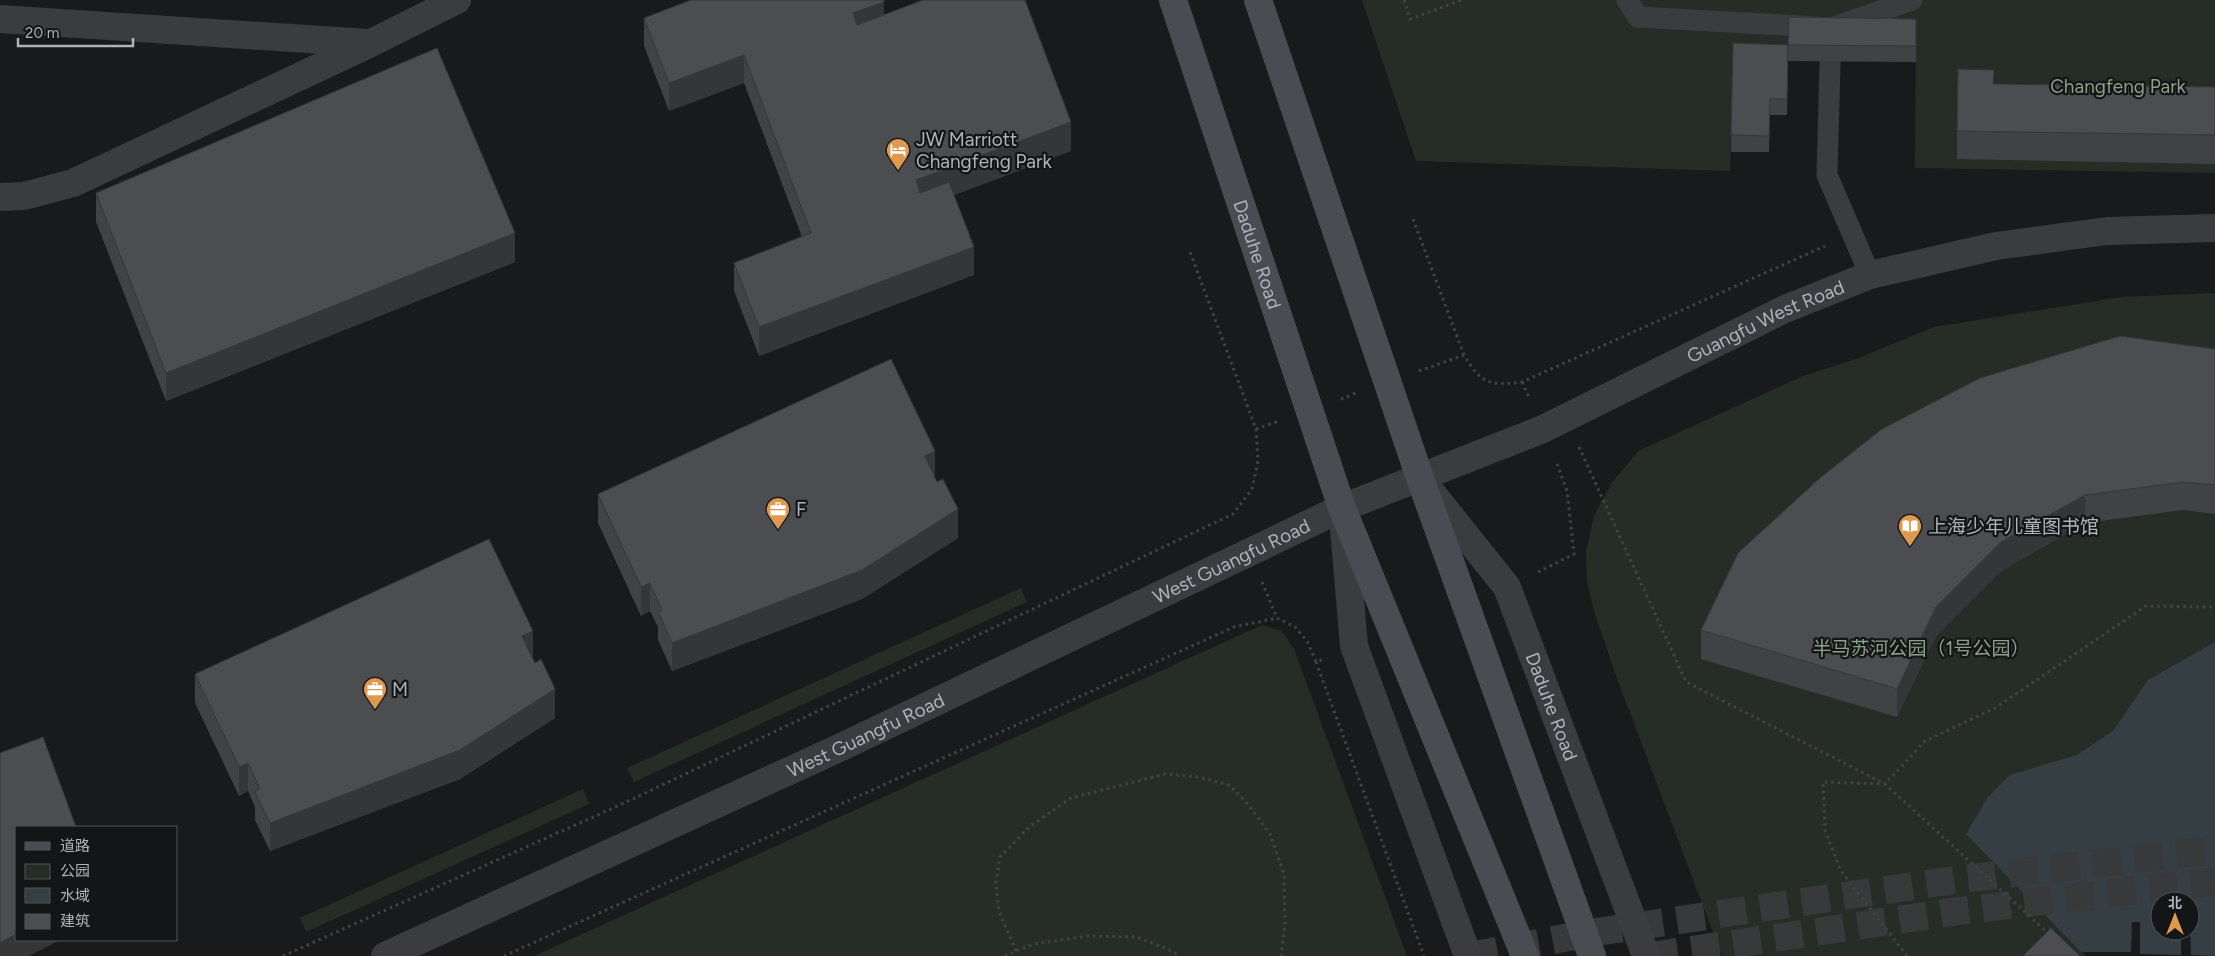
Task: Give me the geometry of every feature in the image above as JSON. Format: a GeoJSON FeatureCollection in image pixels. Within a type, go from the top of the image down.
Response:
{"type":"FeatureCollection","features":[{"type":"Feature","properties":{"kind":"main road","name":"Daduhe Road"},"geometry":{"type":"LineString","coordinates":[[1174,0],[1342,508],[1525,956]]}},
{"type":"Feature","properties":{"kind":"main road","name":"Daduhe Road"},"geometry":{"type":"LineString","coordinates":[[1258,0],[1420,478],[1592,956]]}},
{"type":"Feature","properties":{"kind":"street"},"geometry":{"type":"LineString","coordinates":[[0,197],[24,196],[72,184],[371,43],[457,0]]}},
{"type":"Feature","properties":{"kind":"street"},"geometry":{"type":"LineString","coordinates":[[0,19],[371,43]]}},
{"type":"Feature","properties":{"kind":"street","name":"Guangfu West Road"},"geometry":{"type":"LineString","coordinates":[[1342,508],[1543,429],[1785,309],[1870,275],[1996,246],[2107,231],[2215,228]]}},
{"type":"Feature","properties":{"kind":"street","name":"Daduhe Road"},"geometry":{"type":"LineString","coordinates":[[1420,478],[1507,587],[1646,956]]}},
{"type":"Feature","properties":{"kind":"street","name":"West Guangfu Road"},"geometry":{"type":"LineString","coordinates":[[385,956],[837,749],[1342,508]]}},
{"type":"Feature","properties":{"kind":"street","name":"Daduhe Road"},"geometry":{"type":"LineString","coordinates":[[1342,508],[1354,646],[1468,956]]}},
{"type":"Feature","properties":{"kind":"lane"},"geometry":{"type":"LineString","coordinates":[[1627,0],[1638,18],[1831,28],[1912,0]]}},
{"type":"Feature","properties":{"kind":"lane"},"geometry":{"type":"LineString","coordinates":[[1831,28],[1828,174],[1870,275]]}},
{"type":"Feature","properties":{"kind":"path"},"geometry":{"type":"LineString","coordinates":[[1404,0],[1410,19],[1462,0]]}},
{"type":"Feature","properties":{"kind":"path"},"geometry":{"type":"LineString","coordinates":[[1413,219],[1464,355],[1476,374],[1498,385],[1522,382],[1853,234]]}},
{"type":"Feature","properties":{"kind":"path"},"geometry":{"type":"LineString","coordinates":[[283,956],[620,805],[1233,514],[1252,489],[1258,461],[1256,429],[1190,252]]}},
{"type":"Feature","properties":{"kind":"path"},"geometry":{"type":"LineString","coordinates":[[1566,417],[1686,682],[1885,784],[2055,940]]}},
{"type":"Feature","properties":{"kind":"path"},"geometry":{"type":"LineString","coordinates":[[1907,956],[1841,871],[1825,831],[1823,782],[1885,784],[1925,741],[1995,708],[2146,606],[2215,607]]}},
{"type":"Feature","properties":{"kind":"path"},"geometry":{"type":"LineString","coordinates":[[504,956],[1234,627],[1277,618]]}},
{"type":"Feature","properties":{"kind":"path"},"geometry":{"type":"LineString","coordinates":[[1316,662],[1424,956]]}},
{"type":"Feature","properties":{"kind":"path"},"geometry":{"type":"LineString","coordinates":[[1016,951],[999,911],[996,883],[1000,857],[1029,826],[1071,798],[1165,774],[1199,777],[1229,785],[1247,803],[1270,834],[1284,874],[1285,924],[1281,956]]}},
{"type":"Feature","properties":{"kind":"path"},"geometry":{"type":"LineString","coordinates":[[1005,956],[1033,944],[1088,936],[1137,937],[1174,952],[1179,956]]}},
{"type":"Feature","properties":{"kind":"green space","name":"Changfeng Park"},"geometry":{"type":"Polygon","coordinates":[[[1362,0],[2215,0],[2215,173],[1915,168],[1916,35],[1788,61],[1733,60],[1730,171],[1416,161],[1362,0]]]}},
{"type":"Feature","properties":{"kind":"green space","name":"半马苏河公园（1号公园）"},"geometry":{"type":"Polygon","coordinates":[[[2215,293],[2215,956],[1722,956],[1595,615],[1587,582],[1586,551],[1594,516],[1611,484],[1638,451],[1803,376],[1856,359],[1934,327],[2121,297],[2215,293]]]}},
{"type":"Feature","properties":{"kind":"green space"},"geometry":{"type":"Polygon","coordinates":[[[1021,588],[1027,602],[634,782],[627,768],[1021,588]]]}},
{"type":"Feature","properties":{"kind":"green space"},"geometry":{"type":"Polygon","coordinates":[[[1262,625],[1282,631],[1294,649],[1407,956],[534,956],[1262,625]]]}},
{"type":"Feature","properties":{"kind":"green space"},"geometry":{"type":"Polygon","coordinates":[[[583,789],[589,804],[306,932],[300,918],[583,789]]]}},
{"type":"Feature","properties":{"kind":"water"},"geometry":{"type":"Polygon","coordinates":[[[2215,642],[2215,956],[2085,956],[1966,834],[1988,797],[2010,775],[2077,755],[2113,731],[2148,680],[2215,642]]]}},
{"type":"Feature","properties":{"kind":"pier"},"geometry":{"type":"Polygon","coordinates":[[[2132,922],[2140,922],[2140,954],[2181,955],[2181,941],[2191,941],[2191,955],[2215,956],[2085,956],[2082,952],[2131,952],[2132,922]]]}},
{"type":"Feature","properties":{"kind":"building","name":"JW Marriott Changfeng Park"},"geometry":{"type":"Polygon","coordinates":[[[691,0],[884,0],[884,2],[853,13],[857,25],[923,0],[1025,0],[1071,122],[916,180],[920,193],[949,182],[974,247],[759,327],[734,263],[811,233],[744,55],[669,83],[644,18],[691,0]]]}},
{"type":"Feature","properties":{"kind":"building"},"geometry":{"type":"Polygon","coordinates":[[[1789,17],[1916,19],[1916,46],[1788,45],[1789,17]]]}},
{"type":"Feature","properties":{"kind":"building"},"geometry":{"type":"Polygon","coordinates":[[[1733,43],[1788,45],[1787,99],[1770,99],[1769,136],[1731,135],[1733,43]]]}},
{"type":"Feature","properties":{"kind":"building"},"geometry":{"type":"Polygon","coordinates":[[[437,48],[515,233],[166,373],[96,193],[437,48]]]}},
{"type":"Feature","properties":{"kind":"building"},"geometry":{"type":"Polygon","coordinates":[[[1958,69],[1994,70],[1993,84],[2215,87],[2215,135],[1957,131],[1958,69]]]}},
{"type":"Feature","properties":{"kind":"building","name":"上海少年儿童图书馆"},"geometry":{"type":"Polygon","coordinates":[[[2120,336],[2215,349],[2215,485],[2183,482],[2085,495],[2001,542],[1936,607],[1897,689],[1701,630],[1738,553],[1821,477],[1882,429],[1980,378],[2120,336]]]}},
{"type":"Feature","properties":{"kind":"building","name":"F"},"geometry":{"type":"Polygon","coordinates":[[[891,359],[935,451],[925,456],[937,482],[943,479],[958,509],[862,570],[672,643],[658,611],[662,610],[650,583],[641,587],[598,494],[891,359]]]}},
{"type":"Feature","properties":{"kind":"building","name":"M"},"geometry":{"type":"Polygon","coordinates":[[[489,539],[533,631],[522,636],[535,663],[541,659],[555,689],[460,750],[270,823],[255,792],[260,789],[248,763],[239,767],[195,674],[489,539]]]}},
{"type":"Feature","properties":{"kind":"building"},"geometry":{"type":"Polygon","coordinates":[[[43,737],[76,826],[15,826],[15,935],[0,943],[0,753],[43,737]]]}},
{"type":"Feature","properties":{"kind":"building"},"geometry":{"type":"Polygon","coordinates":[[[2051,928],[2080,956],[2023,956],[2051,928]]]}},
{"type":"Feature","properties":{"kind":"tunnel"},"geometry":{"type":"LineString","coordinates":[[1470,956],[1596,932],[1962,879],[2215,850]]}},
{"type":"Feature","properties":{"kind":"tunnel"},"geometry":{"type":"LineString","coordinates":[[1650,956],[1966,910],[2215,881]]}},
{"type":"Feature","properties":{"kind":"place","name":"JW Marriott Changfeng Park"},"geometry":{"type":"Point","coordinates":[898,171]}},
{"type":"Feature","properties":{"kind":"place","name":"F"},"geometry":{"type":"Point","coordinates":[778,530]}},
{"type":"Feature","properties":{"kind":"place","name":"上海少年儿童图书馆"},"geometry":{"type":"Point","coordinates":[1910,547]}},
{"type":"Feature","properties":{"kind":"place","name":"M"},"geometry":{"type":"Point","coordinates":[375,710]}}]}
